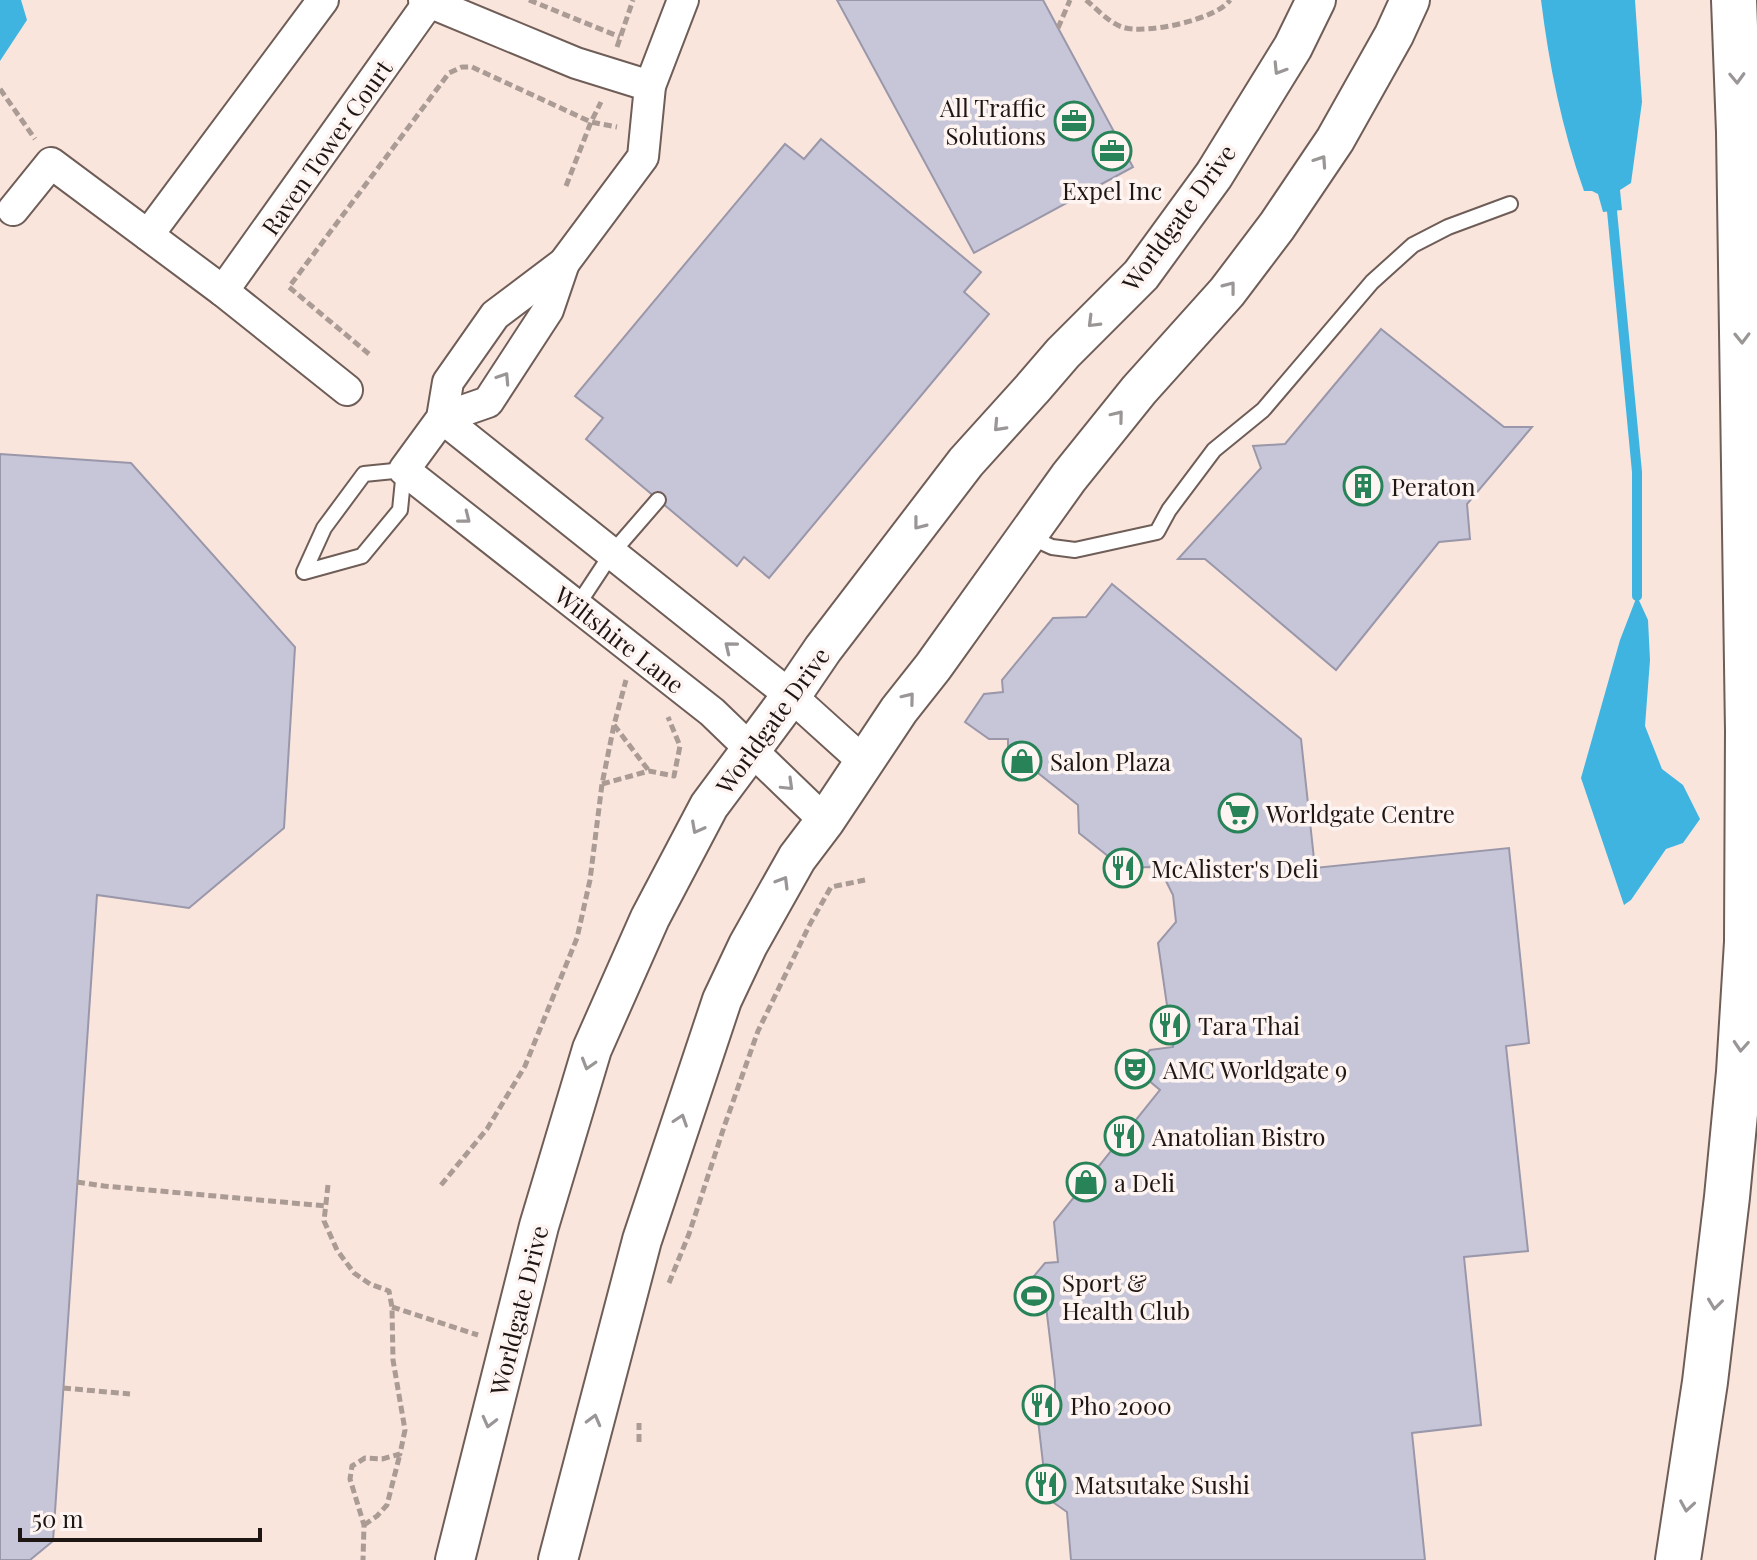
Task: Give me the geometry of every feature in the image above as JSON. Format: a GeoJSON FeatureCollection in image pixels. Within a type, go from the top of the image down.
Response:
{"type":"FeatureCollection","features":[{"type":"Feature","properties":{"kind":"highway"},"geometry":{"type":"LineString","coordinates":[[1678,1560],[1723,1235],[1739,1072],[1747,942],[1748,731],[1740,146],[1734,0]]}},
{"type":"Feature","properties":{"kind":"street"},"geometry":{"type":"LineString","coordinates":[[148,235],[323,0]]}},
{"type":"Feature","properties":{"kind":"street"},"geometry":{"type":"LineString","coordinates":[[404,470],[442,418],[448,382],[495,315],[564,263],[643,157],[650,86],[683,0]]}},
{"type":"Feature","properties":{"kind":"street","name":"Worldgate Drive"},"geometry":{"type":"LineString","coordinates":[[455,1560],[539,1226],[592,1049],[650,918],[709,806],[823,649],[966,462],[1063,353],[1141,275],[1214,175],[1293,47],[1316,0]]}},
{"type":"Feature","properties":{"kind":"street"},"geometry":{"type":"LineString","coordinates":[[558,1560],[642,1240],[722,1000],[773,899],[797,858],[899,710],[1079,464],[1139,390],[1227,292],[1277,226],[1335,140],[1394,35],[1410,0]]}},
{"type":"Feature","properties":{"kind":"street","name":"Raven Tower Court"},"geometry":{"type":"LineString","coordinates":[[223,291],[427,1],[576,63],[650,86]]}},
{"type":"Feature","properties":{"kind":"street"},"geometry":{"type":"LineString","coordinates":[[13,210],[51,163],[223,291],[347,390]]}},
{"type":"Feature","properties":{"kind":"street"},"geometry":{"type":"LineString","coordinates":[[442,418],[488,402],[548,310],[564,263]]}},
{"type":"Feature","properties":{"kind":"street"},"geometry":{"type":"LineString","coordinates":[[442,418],[791,696],[864,762]]}},
{"type":"Feature","properties":{"kind":"street","name":"Wiltshire Lane"},"geometry":{"type":"LineString","coordinates":[[404,470],[712,712],[825,821]]}},
{"type":"Feature","properties":{"kind":"lane"},"geometry":{"type":"LineString","coordinates":[[1027,535],[1052,547],[1075,550],[1157,532],[1169,510],[1214,450],[1263,410],[1372,282],[1413,245],[1448,227],[1510,204]]}},
{"type":"Feature","properties":{"kind":"lane"},"geometry":{"type":"LineString","coordinates":[[404,470],[400,510],[362,556],[304,572],[324,528],[364,474],[404,470]]}},
{"type":"Feature","properties":{"kind":"lane"},"geometry":{"type":"LineString","coordinates":[[577,606],[612,553],[658,500]]}},
{"type":"Feature","properties":{"kind":"path"},"geometry":{"type":"LineString","coordinates":[[529,0],[620,37]]}},
{"type":"Feature","properties":{"kind":"path"},"geometry":{"type":"LineString","coordinates":[[566,186],[604,97],[633,0]]}},
{"type":"Feature","properties":{"kind":"path"},"geometry":{"type":"LineString","coordinates":[[1058,28],[1070,0]]}},
{"type":"Feature","properties":{"kind":"path"},"geometry":{"type":"LineString","coordinates":[[1086,0],[1122,28],[1139,29],[1192,21],[1215,13],[1230,0]]}},
{"type":"Feature","properties":{"kind":"path"},"geometry":{"type":"LineString","coordinates":[[369,354],[289,287],[449,73],[462,67],[472,67],[591,122],[645,134]]}},
{"type":"Feature","properties":{"kind":"path"},"geometry":{"type":"LineString","coordinates":[[0,89],[14,109]]}},
{"type":"Feature","properties":{"kind":"path"},"geometry":{"type":"LineString","coordinates":[[441,1185],[487,1129],[525,1066],[577,938],[590,880],[602,784],[626,679]]}},
{"type":"Feature","properties":{"kind":"path"},"geometry":{"type":"LineString","coordinates":[[614,725],[649,771]]}},
{"type":"Feature","properties":{"kind":"path"},"geometry":{"type":"LineString","coordinates":[[602,784],[649,771],[674,776]]}},
{"type":"Feature","properties":{"kind":"path"},"geometry":{"type":"LineString","coordinates":[[667,1289],[689,1234],[758,1031],[831,887],[865,880]]}},
{"type":"Feature","properties":{"kind":"path"},"geometry":{"type":"LineString","coordinates":[[77,1182],[326,1206]]}},
{"type":"Feature","properties":{"kind":"path"},"geometry":{"type":"LineString","coordinates":[[328,1185],[324,1221],[337,1250],[354,1273],[370,1284],[389,1291],[392,1307],[393,1360],[405,1430],[387,1505],[364,1525]]}},
{"type":"Feature","properties":{"kind":"path"},"geometry":{"type":"LineString","coordinates":[[392,1307],[478,1335]]}},
{"type":"Feature","properties":{"kind":"path"},"geometry":{"type":"LineString","coordinates":[[63,1388],[130,1394]]}},
{"type":"Feature","properties":{"kind":"path"},"geometry":{"type":"LineString","coordinates":[[639,1423],[639,1442]]}},
{"type":"Feature","properties":{"kind":"path"},"geometry":{"type":"LineString","coordinates":[[363,1560],[364,1525],[350,1479],[352,1466],[365,1458],[382,1459],[400,1454]]}},
{"type":"Feature","properties":{"kind":"water"},"geometry":{"type":"Polygon","coordinates":[[[0,0],[21,0],[27,20],[0,61],[0,0]]]}},
{"type":"Feature","properties":{"kind":"water"},"geometry":{"type":"Polygon","coordinates":[[[1541,0],[1635,0],[1642,102],[1631,183],[1620,190],[1622,210],[1603,212],[1598,194],[1584,191],[1557,97],[1541,0]]]}},
{"type":"Feature","properties":{"kind":"water"},"geometry":{"type":"Polygon","coordinates":[[[1637,596],[1648,620],[1650,660],[1645,726],[1662,769],[1683,785],[1700,819],[1683,843],[1666,849],[1631,900],[1624,905],[1581,778],[1620,640],[1637,596]]]}},
{"type":"Feature","properties":{"kind":"building"},"geometry":{"type":"Polygon","coordinates":[[[837,0],[1043,0],[1133,167],[974,253],[837,0]]]}},
{"type":"Feature","properties":{"kind":"building"},"geometry":{"type":"Polygon","coordinates":[[[821,139],[981,272],[964,292],[989,314],[769,578],[744,557],[737,566],[586,439],[603,418],[575,396],[785,144],[804,159],[821,139]]]}},
{"type":"Feature","properties":{"kind":"building","name":"Peraton"},"geometry":{"type":"Polygon","coordinates":[[[1381,329],[1504,427],[1532,427],[1467,504],[1470,539],[1439,542],[1336,670],[1205,559],[1178,559],[1261,468],[1253,446],[1285,444],[1381,329]]]}},
{"type":"Feature","properties":{"kind":"building"},"geometry":{"type":"Polygon","coordinates":[[[0,454],[131,463],[295,647],[284,828],[189,908],[97,895],[53,1541],[30,1560],[0,1560],[0,454]]]}},
{"type":"Feature","properties":{"kind":"building"},"geometry":{"type":"Polygon","coordinates":[[[1112,584],[1301,739],[1315,868],[1509,848],[1529,1043],[1506,1046],[1528,1251],[1464,1257],[1481,1425],[1412,1433],[1425,1560],[1071,1560],[1067,1512],[1047,1498],[1037,1411],[1055,1390],[1055,1381],[1046,1306],[1024,1288],[1045,1263],[1058,1262],[1054,1222],[1160,1090],[1135,1069],[1150,1050],[1173,1047],[1158,943],[1176,922],[1173,895],[1165,879],[1151,867],[1123,868],[1079,833],[1078,805],[1008,749],[1008,739],[989,739],[965,722],[984,694],[1003,692],[1002,680],[1053,618],[1086,617],[1112,584]]]}},
{"type":"Feature","properties":{"kind":"waterway"},"geometry":{"type":"LineString","coordinates":[[1612,211],[1637,472],[1637,596]]}},
{"type":"Feature","properties":{"kind":"place","name":"All Traffic Solutions"},"geometry":{"type":"Point","coordinates":[1074,121]}},
{"type":"Feature","properties":{"kind":"place","name":"Expel Inc"},"geometry":{"type":"Point","coordinates":[1112,151]}},
{"type":"Feature","properties":{"kind":"place","name":"Peraton"},"geometry":{"type":"Point","coordinates":[1363,486]}},
{"type":"Feature","properties":{"kind":"place","name":"Salon Plaza"},"geometry":{"type":"Point","coordinates":[1022,761]}},
{"type":"Feature","properties":{"kind":"place","name":"Worldgate Centre"},"geometry":{"type":"Point","coordinates":[1238,813]}},
{"type":"Feature","properties":{"kind":"place","name":"McAlister's Deli"},"geometry":{"type":"Point","coordinates":[1123,868]}},
{"type":"Feature","properties":{"kind":"place","name":"Tara Thai"},"geometry":{"type":"Point","coordinates":[1170,1025]}},
{"type":"Feature","properties":{"kind":"place","name":"AMC Worldgate 9"},"geometry":{"type":"Point","coordinates":[1135,1069]}},
{"type":"Feature","properties":{"kind":"place","name":"Anatolian Bistro"},"geometry":{"type":"Point","coordinates":[1124,1136]}},
{"type":"Feature","properties":{"kind":"place","name":"a Deli"},"geometry":{"type":"Point","coordinates":[1086,1182]}},
{"type":"Feature","properties":{"kind":"place","name":"Sport & Health Club"},"geometry":{"type":"Point","coordinates":[1034,1296]}},
{"type":"Feature","properties":{"kind":"place","name":"Pho 2000"},"geometry":{"type":"Point","coordinates":[1042,1405]}},
{"type":"Feature","properties":{"kind":"place","name":"Matsutake Sushi"},"geometry":{"type":"Point","coordinates":[1046,1484]}}]}
